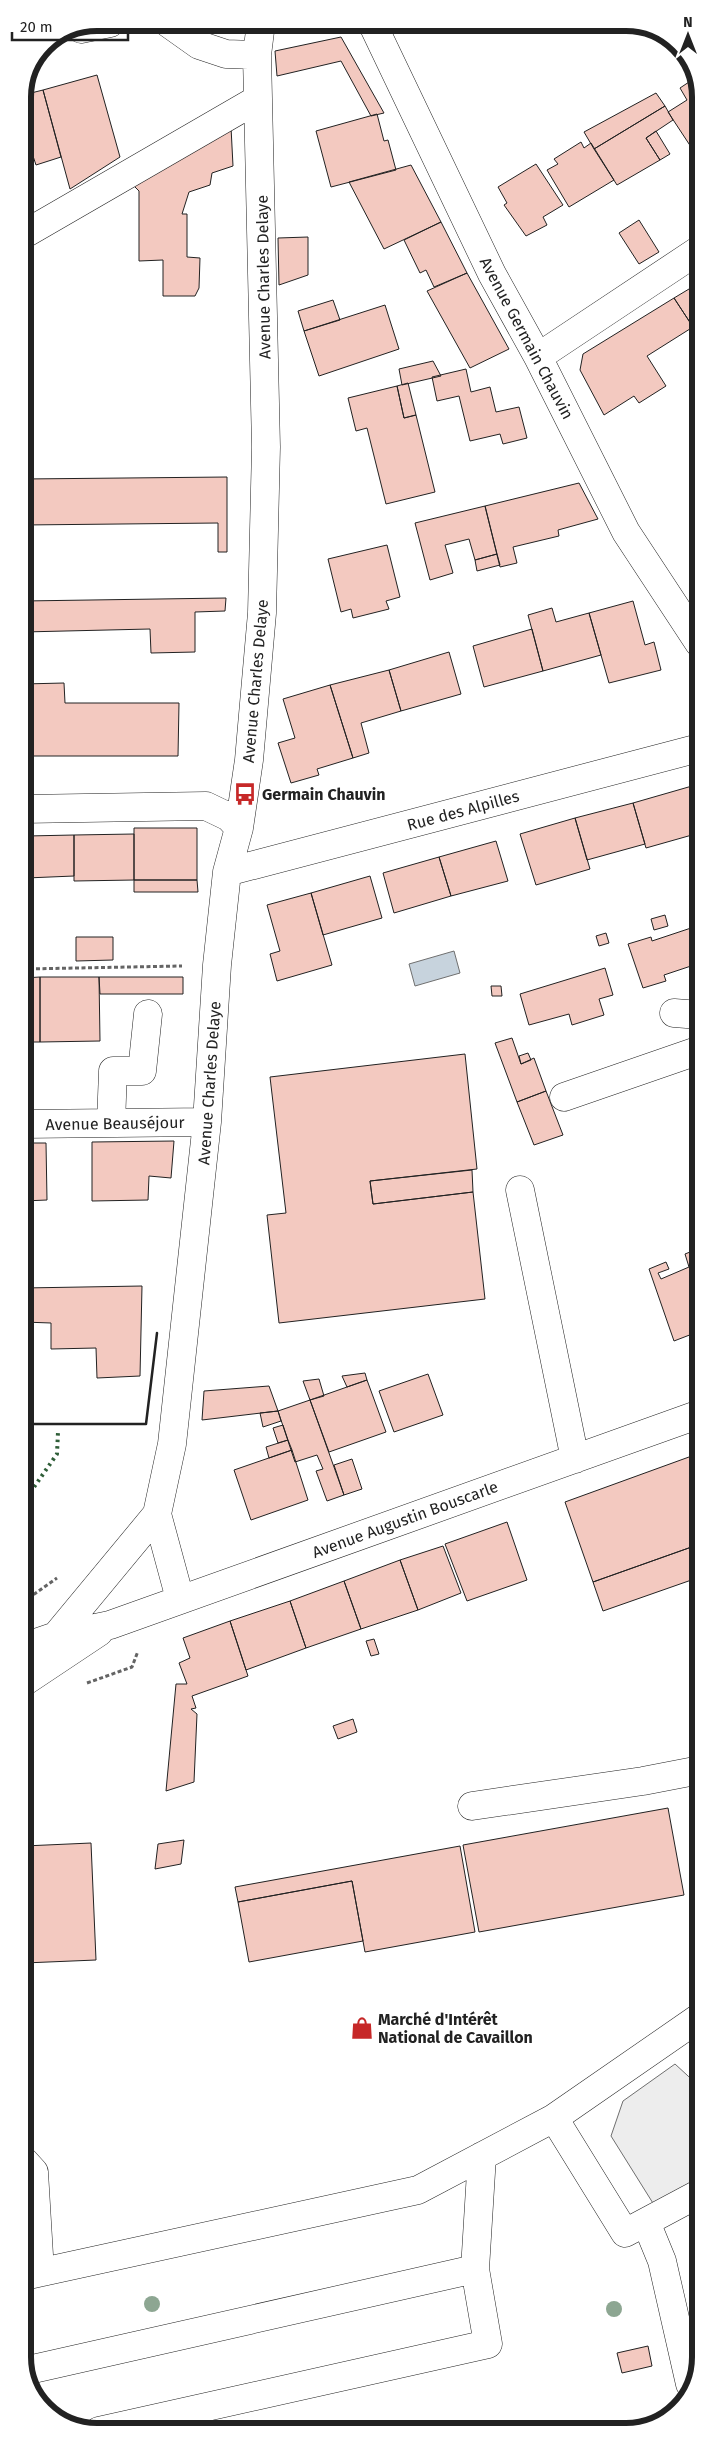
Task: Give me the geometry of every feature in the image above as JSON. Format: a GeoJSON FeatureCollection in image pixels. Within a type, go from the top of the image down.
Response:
{"type":"FeatureCollection","features":[{"type":"Feature","properties":{"kind":"street"},"geometry":{"type":"LineString","coordinates":[[180,31],[199,44],[226,54],[257,55]]}},
{"type":"Feature","properties":{"kind":"street","name":"Avenue Charles Delaye"},"geometry":{"type":"LineString","coordinates":[[56,1636],[156,1514],[172,1444],[207,1122],[218,965],[227,872],[239,828],[249,760],[262,613],[266,448],[257,55],[260,31]]}},
{"type":"Feature","properties":{"kind":"street","name":"Avenue Germain Chauvin"},"geometry":{"type":"LineString","coordinates":[[376,31],[492,274],[538,357],[626,532],[692,632]]}},
{"type":"Feature","properties":{"kind":"street"},"geometry":{"type":"LineString","coordinates":[[31,230],[258,99]]}},
{"type":"Feature","properties":{"kind":"street"},"geometry":{"type":"LineString","coordinates":[[538,357],[692,255]]}},
{"type":"Feature","properties":{"kind":"street","name":"Rue des Alpilles"},"geometry":{"type":"LineString","coordinates":[[227,872],[692,750]]}},
{"type":"Feature","properties":{"kind":"street"},"geometry":{"type":"LineString","coordinates":[[31,809],[206,806],[229,817],[239,828]]}},
{"type":"Feature","properties":{"kind":"street"},"geometry":{"type":"LineString","coordinates":[[112,1123],[113,1071],[142,1071],[148,1014]]}},
{"type":"Feature","properties":{"kind":"street"},"geometry":{"type":"LineString","coordinates":[[564,1097],[692,1053]]}},
{"type":"Feature","properties":{"kind":"street","name":"Avenue Beauséjour"},"geometry":{"type":"LineString","coordinates":[[31,1124],[207,1122]]}},
{"type":"Feature","properties":{"kind":"street"},"geometry":{"type":"LineString","coordinates":[[520,1190],[575,1459]]}},
{"type":"Feature","properties":{"kind":"street","name":"Avenue Augustin Bouscarle"},"geometry":{"type":"LineString","coordinates":[[110,1624],[692,1417]]}},
{"type":"Feature","properties":{"kind":"street","name":"Avenue Charles Delaye"},"geometry":{"type":"LineString","coordinates":[[156,1514],[180,1599]]}},
{"type":"Feature","properties":{"kind":"street"},"geometry":{"type":"LineString","coordinates":[[31,1645],[56,1636],[110,1624]]}},
{"type":"Feature","properties":{"kind":"street"},"geometry":{"type":"LineString","coordinates":[[31,1677],[110,1624]]}},
{"type":"Feature","properties":{"kind":"street"},"geometry":{"type":"LineString","coordinates":[[472,1806],[643,1781],[692,1772]]}},
{"type":"Feature","properties":{"kind":"street"},"geometry":{"type":"LineString","coordinates":[[31,2169],[34,2172],[32,2274],[418,2190],[554,2118],[692,2023]]}},
{"type":"Feature","properties":{"kind":"street"},"geometry":{"type":"LineString","coordinates":[[554,2118],[625,2233],[692,2197]]}},
{"type":"Feature","properties":{"kind":"street"},"geometry":{"type":"LineString","coordinates":[[135,2423],[488,2344],[476,2269],[482,2156]]}},
{"type":"Feature","properties":{"kind":"street"},"geometry":{"type":"LineString","coordinates":[[646,2222],[662,2261],[688,2377]]}},
{"type":"Feature","properties":{"kind":"street"},"geometry":{"type":"LineString","coordinates":[[33,2369],[476,2269]]}},
{"type":"Feature","properties":{"kind":"path"},"geometry":{"type":"LineString","coordinates":[[31,969],[218,965]]}},
{"type":"Feature","properties":{"kind":"shaded area"},"geometry":{"type":"Polygon","coordinates":[[[454,951],[460,973],[415,986],[409,964],[454,951]]]}},
{"type":"Feature","properties":{"kind":"shaded area"},"geometry":{"type":"Polygon","coordinates":[[[675,2064],[692,2080],[692,2209],[666,2224],[611,2136],[623,2101],[675,2064]]]}},
{"type":"Feature","properties":{"kind":"building"},"geometry":{"type":"Polygon","coordinates":[[[341,37],[384,113],[371,116],[341,61],[277,76],[275,51],[341,37]]]}},
{"type":"Feature","properties":{"kind":"building"},"geometry":{"type":"Polygon","coordinates":[[[97,75],[120,157],[70,189],[43,90],[97,75]]]}},
{"type":"Feature","properties":{"kind":"building"},"geometry":{"type":"Polygon","coordinates":[[[689,82],[692,97],[692,148],[668,112],[687,100],[680,88],[689,82]]]}},
{"type":"Feature","properties":{"kind":"building"},"geometry":{"type":"Polygon","coordinates":[[[43,90],[61,157],[36,165],[33,156],[31,157],[32,93],[43,90]]]}},
{"type":"Feature","properties":{"kind":"building"},"geometry":{"type":"Polygon","coordinates":[[[656,93],[665,106],[594,149],[584,132],[656,93]]]}},
{"type":"Feature","properties":{"kind":"building"},"geometry":{"type":"Polygon","coordinates":[[[665,106],[673,120],[646,138],[660,160],[617,185],[594,149],[665,106]]]}},
{"type":"Feature","properties":{"kind":"building"},"geometry":{"type":"Polygon","coordinates":[[[377,114],[384,141],[388,140],[396,170],[331,187],[316,131],[377,114]]]}},
{"type":"Feature","properties":{"kind":"building"},"geometry":{"type":"Polygon","coordinates":[[[231,127],[233,166],[212,173],[210,185],[189,192],[182,214],[187,214],[187,257],[200,258],[199,288],[195,296],[163,296],[163,260],[139,261],[139,191],[130,182],[231,127]]]}},
{"type":"Feature","properties":{"kind":"building"},"geometry":{"type":"Polygon","coordinates":[[[656,131],[670,154],[660,160],[646,138],[656,131]]]}},
{"type":"Feature","properties":{"kind":"building"},"geometry":{"type":"Polygon","coordinates":[[[581,142],[584,148],[591,143],[614,180],[569,207],[547,170],[558,164],[554,159],[581,142]]]}},
{"type":"Feature","properties":{"kind":"building"},"geometry":{"type":"Polygon","coordinates":[[[536,164],[563,205],[543,217],[547,225],[526,236],[504,205],[507,203],[498,187],[536,164]]]}},
{"type":"Feature","properties":{"kind":"building"},"geometry":{"type":"Polygon","coordinates":[[[411,165],[441,222],[384,249],[349,182],[411,165]]]}},
{"type":"Feature","properties":{"kind":"building"},"geometry":{"type":"Polygon","coordinates":[[[639,220],[659,252],[639,264],[619,233],[639,220]]]}},
{"type":"Feature","properties":{"kind":"building"},"geometry":{"type":"Polygon","coordinates":[[[441,222],[467,273],[434,287],[426,270],[420,273],[404,240],[441,222]]]}},
{"type":"Feature","properties":{"kind":"building"},"geometry":{"type":"Polygon","coordinates":[[[308,237],[308,275],[279,285],[278,238],[308,237]]]}},
{"type":"Feature","properties":{"kind":"building"},"geometry":{"type":"Polygon","coordinates":[[[467,273],[509,349],[470,368],[427,291],[467,273]]]}},
{"type":"Feature","properties":{"kind":"building"},"geometry":{"type":"Polygon","coordinates":[[[692,287],[692,325],[674,298],[692,287]]]}},
{"type":"Feature","properties":{"kind":"building"},"geometry":{"type":"Polygon","coordinates":[[[674,298],[692,325],[692,328],[647,356],[666,386],[639,403],[634,396],[604,415],[580,370],[583,354],[674,298]]]}},
{"type":"Feature","properties":{"kind":"building"},"geometry":{"type":"Polygon","coordinates":[[[333,300],[340,320],[304,331],[298,311],[333,300]]]}},
{"type":"Feature","properties":{"kind":"building"},"geometry":{"type":"Polygon","coordinates":[[[385,305],[399,349],[319,376],[304,331],[385,305]]]}},
{"type":"Feature","properties":{"kind":"building"},"geometry":{"type":"Polygon","coordinates":[[[433,361],[441,376],[402,385],[399,369],[433,361]]]}},
{"type":"Feature","properties":{"kind":"building"},"geometry":{"type":"Polygon","coordinates":[[[466,369],[471,392],[490,387],[496,412],[519,407],[527,438],[503,444],[500,434],[470,441],[459,396],[437,401],[432,377],[466,369]]]}},
{"type":"Feature","properties":{"kind":"building"},"geometry":{"type":"Polygon","coordinates":[[[408,383],[416,415],[404,418],[397,386],[408,383]]]}},
{"type":"Feature","properties":{"kind":"building"},"geometry":{"type":"Polygon","coordinates":[[[397,386],[404,418],[416,415],[435,492],[386,504],[367,428],[356,431],[348,398],[397,386]]]}},
{"type":"Feature","properties":{"kind":"building"},"geometry":{"type":"Polygon","coordinates":[[[227,477],[227,552],[218,552],[218,523],[31,525],[31,479],[227,477]]]}},
{"type":"Feature","properties":{"kind":"building"},"geometry":{"type":"Polygon","coordinates":[[[579,483],[598,519],[558,530],[559,536],[513,547],[517,563],[500,567],[485,506],[579,483]]]}},
{"type":"Feature","properties":{"kind":"building"},"geometry":{"type":"Polygon","coordinates":[[[485,506],[497,554],[475,560],[469,539],[445,545],[453,573],[430,580],[415,523],[485,506]]]}},
{"type":"Feature","properties":{"kind":"building"},"geometry":{"type":"Polygon","coordinates":[[[387,545],[400,597],[386,601],[389,609],[353,618],[351,609],[341,612],[328,559],[387,545]]]}},
{"type":"Feature","properties":{"kind":"building"},"geometry":{"type":"Polygon","coordinates":[[[497,554],[500,565],[477,571],[475,560],[497,554]]]}},
{"type":"Feature","properties":{"kind":"building"},"geometry":{"type":"Polygon","coordinates":[[[226,598],[225,611],[195,612],[195,652],[151,653],[150,629],[31,632],[31,601],[226,598]]]}},
{"type":"Feature","properties":{"kind":"building"},"geometry":{"type":"Polygon","coordinates":[[[633,601],[645,645],[654,642],[661,670],[609,683],[589,613],[633,601]]]}},
{"type":"Feature","properties":{"kind":"building"},"geometry":{"type":"Polygon","coordinates":[[[552,608],[556,622],[589,613],[601,655],[543,671],[528,615],[552,608]]]}},
{"type":"Feature","properties":{"kind":"building"},"geometry":{"type":"Polygon","coordinates":[[[532,629],[543,671],[484,687],[473,646],[532,629]]]}},
{"type":"Feature","properties":{"kind":"building"},"geometry":{"type":"Polygon","coordinates":[[[449,652],[461,694],[401,711],[389,670],[449,652]]]}},
{"type":"Feature","properties":{"kind":"building"},"geometry":{"type":"Polygon","coordinates":[[[389,670],[401,711],[361,723],[369,753],[353,758],[330,685],[389,670]]]}},
{"type":"Feature","properties":{"kind":"building"},"geometry":{"type":"Polygon","coordinates":[[[64,683],[65,703],[179,703],[178,756],[31,756],[31,684],[64,683]]]}},
{"type":"Feature","properties":{"kind":"building"},"geometry":{"type":"Polygon","coordinates":[[[330,685],[353,758],[317,769],[319,775],[291,783],[278,743],[295,738],[283,699],[330,685]]]}},
{"type":"Feature","properties":{"kind":"building"},"geometry":{"type":"Polygon","coordinates":[[[692,786],[692,835],[646,848],[633,803],[692,786]]]}},
{"type":"Feature","properties":{"kind":"building"},"geometry":{"type":"Polygon","coordinates":[[[633,803],[645,844],[587,860],[575,818],[633,803]]]}},
{"type":"Feature","properties":{"kind":"building"},"geometry":{"type":"Polygon","coordinates":[[[575,818],[590,869],[536,885],[520,834],[575,818]]]}},
{"type":"Feature","properties":{"kind":"building"},"geometry":{"type":"Polygon","coordinates":[[[134,828],[197,828],[197,880],[134,880],[134,828]]]}},
{"type":"Feature","properties":{"kind":"building"},"geometry":{"type":"Polygon","coordinates":[[[134,834],[134,880],[74,881],[74,835],[134,834]]]}},
{"type":"Feature","properties":{"kind":"building"},"geometry":{"type":"Polygon","coordinates":[[[74,835],[74,876],[31,878],[31,836],[74,835]]]}},
{"type":"Feature","properties":{"kind":"building"},"geometry":{"type":"Polygon","coordinates":[[[496,841],[508,881],[451,896],[439,857],[496,841]]]}},
{"type":"Feature","properties":{"kind":"building"},"geometry":{"type":"Polygon","coordinates":[[[439,857],[451,896],[394,913],[383,873],[439,857]]]}},
{"type":"Feature","properties":{"kind":"building"},"geometry":{"type":"Polygon","coordinates":[[[370,876],[382,918],[323,935],[311,893],[370,876]]]}},
{"type":"Feature","properties":{"kind":"building"},"geometry":{"type":"Polygon","coordinates":[[[134,880],[197,880],[198,892],[134,892],[134,880]]]}},
{"type":"Feature","properties":{"kind":"building"},"geometry":{"type":"Polygon","coordinates":[[[311,893],[332,965],[277,981],[270,954],[280,951],[267,905],[311,893]]]}},
{"type":"Feature","properties":{"kind":"building"},"geometry":{"type":"Polygon","coordinates":[[[665,915],[668,926],[654,930],[651,919],[665,915]]]}},
{"type":"Feature","properties":{"kind":"building"},"geometry":{"type":"Polygon","coordinates":[[[692,928],[692,966],[664,975],[666,981],[643,988],[628,944],[651,937],[652,941],[692,928]]]}},
{"type":"Feature","properties":{"kind":"building"},"geometry":{"type":"Polygon","coordinates":[[[606,933],[609,943],[599,946],[596,936],[606,933]]]}},
{"type":"Feature","properties":{"kind":"building"},"geometry":{"type":"Polygon","coordinates":[[[76,937],[113,937],[113,960],[76,961],[76,937]]]}},
{"type":"Feature","properties":{"kind":"building"},"geometry":{"type":"Polygon","coordinates":[[[605,968],[613,995],[599,999],[604,1015],[572,1025],[569,1014],[529,1025],[520,994],[605,968]]]}},
{"type":"Feature","properties":{"kind":"building"},"geometry":{"type":"Polygon","coordinates":[[[40,977],[40,1042],[31,1042],[31,978],[40,977]]]}},
{"type":"Feature","properties":{"kind":"building"},"geometry":{"type":"Polygon","coordinates":[[[40,977],[99,977],[100,1041],[40,1042],[40,977]]]}},
{"type":"Feature","properties":{"kind":"building"},"geometry":{"type":"Polygon","coordinates":[[[99,977],[183,977],[183,994],[100,994],[99,977]]]}},
{"type":"Feature","properties":{"kind":"building"},"geometry":{"type":"Polygon","coordinates":[[[491,986],[501,986],[502,996],[492,996],[491,986]]]}},
{"type":"Feature","properties":{"kind":"building"},"geometry":{"type":"Polygon","coordinates":[[[512,1038],[521,1064],[534,1058],[546,1091],[517,1102],[495,1043],[512,1038]]]}},
{"type":"Feature","properties":{"kind":"building"},"geometry":{"type":"Polygon","coordinates":[[[528,1053],[531,1060],[521,1064],[519,1056],[528,1053]]]}},
{"type":"Feature","properties":{"kind":"building"},"geometry":{"type":"Polygon","coordinates":[[[465,1054],[477,1169],[370,1181],[373,1204],[473,1192],[485,1299],[279,1323],[267,1215],[286,1213],[270,1077],[465,1054]]]}},
{"type":"Feature","properties":{"kind":"building"},"geometry":{"type":"Polygon","coordinates":[[[546,1091],[563,1135],[534,1145],[517,1102],[546,1091]]]}},
{"type":"Feature","properties":{"kind":"building"},"geometry":{"type":"Polygon","coordinates":[[[174,1141],[171,1178],[149,1176],[148,1200],[92,1201],[92,1142],[174,1141]]]}},
{"type":"Feature","properties":{"kind":"building"},"geometry":{"type":"Polygon","coordinates":[[[31,1143],[46,1143],[47,1200],[31,1201],[31,1143]]]}},
{"type":"Feature","properties":{"kind":"building"},"geometry":{"type":"Polygon","coordinates":[[[472,1170],[473,1192],[373,1204],[370,1181],[472,1170]]]}},
{"type":"Feature","properties":{"kind":"building"},"geometry":{"type":"Polygon","coordinates":[[[692,1251],[692,1334],[674,1341],[649,1269],[666,1262],[669,1269],[658,1273],[661,1279],[689,1267],[685,1254],[692,1251]]]}},
{"type":"Feature","properties":{"kind":"building"},"geometry":{"type":"Polygon","coordinates":[[[142,1286],[140,1376],[97,1378],[96,1348],[51,1349],[51,1323],[31,1322],[31,1288],[142,1286]]]}},
{"type":"Feature","properties":{"kind":"building"},"geometry":{"type":"Polygon","coordinates":[[[365,1373],[367,1380],[347,1387],[342,1376],[365,1373]]]}},
{"type":"Feature","properties":{"kind":"building"},"geometry":{"type":"Polygon","coordinates":[[[428,1374],[443,1415],[394,1432],[379,1391],[428,1374]]]}},
{"type":"Feature","properties":{"kind":"building"},"geometry":{"type":"Polygon","coordinates":[[[319,1379],[324,1396],[310,1400],[303,1381],[319,1379]]]}},
{"type":"Feature","properties":{"kind":"building"},"geometry":{"type":"Polygon","coordinates":[[[367,1380],[386,1432],[329,1452],[310,1400],[367,1380]]]}},
{"type":"Feature","properties":{"kind":"building"},"geometry":{"type":"Polygon","coordinates":[[[269,1386],[278,1411],[202,1420],[204,1391],[269,1386]]]}},
{"type":"Feature","properties":{"kind":"building"},"geometry":{"type":"Polygon","coordinates":[[[310,1400],[344,1495],[327,1501],[316,1471],[323,1469],[317,1455],[295,1462],[278,1411],[310,1400]]]}},
{"type":"Feature","properties":{"kind":"building"},"geometry":{"type":"Polygon","coordinates":[[[278,1411],[281,1421],[263,1427],[260,1413],[278,1411]]]}},
{"type":"Feature","properties":{"kind":"building"},"geometry":{"type":"Polygon","coordinates":[[[283,1425],[288,1440],[278,1443],[273,1428],[283,1425]]]}},
{"type":"Feature","properties":{"kind":"building"},"geometry":{"type":"Polygon","coordinates":[[[288,1440],[292,1450],[269,1458],[266,1447],[288,1440]]]}},
{"type":"Feature","properties":{"kind":"building"},"geometry":{"type":"Polygon","coordinates":[[[292,1450],[308,1500],[251,1520],[234,1470],[292,1450]]]}},
{"type":"Feature","properties":{"kind":"building"},"geometry":{"type":"Polygon","coordinates":[[[692,1456],[692,1547],[593,1582],[565,1502],[692,1456]]]}},
{"type":"Feature","properties":{"kind":"building"},"geometry":{"type":"Polygon","coordinates":[[[352,1459],[362,1489],[344,1495],[334,1465],[352,1459]]]}},
{"type":"Feature","properties":{"kind":"building"},"geometry":{"type":"Polygon","coordinates":[[[507,1522],[527,1580],[467,1601],[445,1544],[507,1522]]]}},
{"type":"Feature","properties":{"kind":"building"},"geometry":{"type":"Polygon","coordinates":[[[443,1546],[461,1593],[418,1610],[400,1560],[443,1546]]]}},
{"type":"Feature","properties":{"kind":"building"},"geometry":{"type":"Polygon","coordinates":[[[692,1547],[692,1580],[603,1611],[593,1582],[692,1547]]]}},
{"type":"Feature","properties":{"kind":"building"},"geometry":{"type":"Polygon","coordinates":[[[400,1560],[418,1610],[361,1629],[344,1581],[400,1560]]]}},
{"type":"Feature","properties":{"kind":"building"},"geometry":{"type":"Polygon","coordinates":[[[344,1581],[361,1629],[306,1648],[290,1601],[344,1581]]]}},
{"type":"Feature","properties":{"kind":"building"},"geometry":{"type":"Polygon","coordinates":[[[290,1601],[306,1648],[246,1670],[230,1621],[290,1601]]]}},
{"type":"Feature","properties":{"kind":"building"},"geometry":{"type":"Polygon","coordinates":[[[230,1621],[248,1676],[192,1696],[196,1708],[191,1709],[197,1714],[194,1782],[166,1791],[176,1684],[187,1684],[179,1663],[190,1658],[183,1638],[230,1621]]]}},
{"type":"Feature","properties":{"kind":"building"},"geometry":{"type":"Polygon","coordinates":[[[374,1639],[379,1654],[371,1656],[366,1641],[374,1639]]]}},
{"type":"Feature","properties":{"kind":"building"},"geometry":{"type":"Polygon","coordinates":[[[353,1719],[357,1732],[338,1739],[333,1726],[353,1719]]]}},
{"type":"Feature","properties":{"kind":"building"},"geometry":{"type":"Polygon","coordinates":[[[668,1808],[684,1895],[479,1932],[463,1845],[668,1808]]]}},
{"type":"Feature","properties":{"kind":"building"},"geometry":{"type":"Polygon","coordinates":[[[184,1840],[181,1864],[155,1869],[158,1844],[184,1840]]]}},
{"type":"Feature","properties":{"kind":"building"},"geometry":{"type":"Polygon","coordinates":[[[91,1843],[96,1960],[31,1963],[31,1846],[91,1843]]]}},
{"type":"Feature","properties":{"kind":"building"},"geometry":{"type":"Polygon","coordinates":[[[460,1846],[475,1932],[365,1952],[352,1881],[238,1902],[235,1887],[460,1846]]]}},
{"type":"Feature","properties":{"kind":"building"},"geometry":{"type":"Polygon","coordinates":[[[352,1881],[363,1941],[249,1962],[238,1902],[352,1881]]]}},
{"type":"Feature","properties":{"kind":"building"},"geometry":{"type":"Polygon","coordinates":[[[648,2346],[652,2366],[622,2373],[617,2353],[648,2346]]]}},
{"type":"Feature","properties":{"kind":"hedge"},"geometry":{"type":"LineString","coordinates":[[31,1491],[57,1454],[58,1432]]}},
{"type":"Feature","properties":{"kind":"wall"},"geometry":{"type":"LineString","coordinates":[[31,1424],[146,1424],[157,1333]]}},
{"type":"Feature","properties":{"kind":"place","name":"Germain Chauvin"},"geometry":{"type":"Point","coordinates":[245,794]}},
{"type":"Feature","properties":{"kind":"place","name":"Marché d'Intérêt National de Cavaillon"},"geometry":{"type":"Point","coordinates":[362,2028]}}]}
